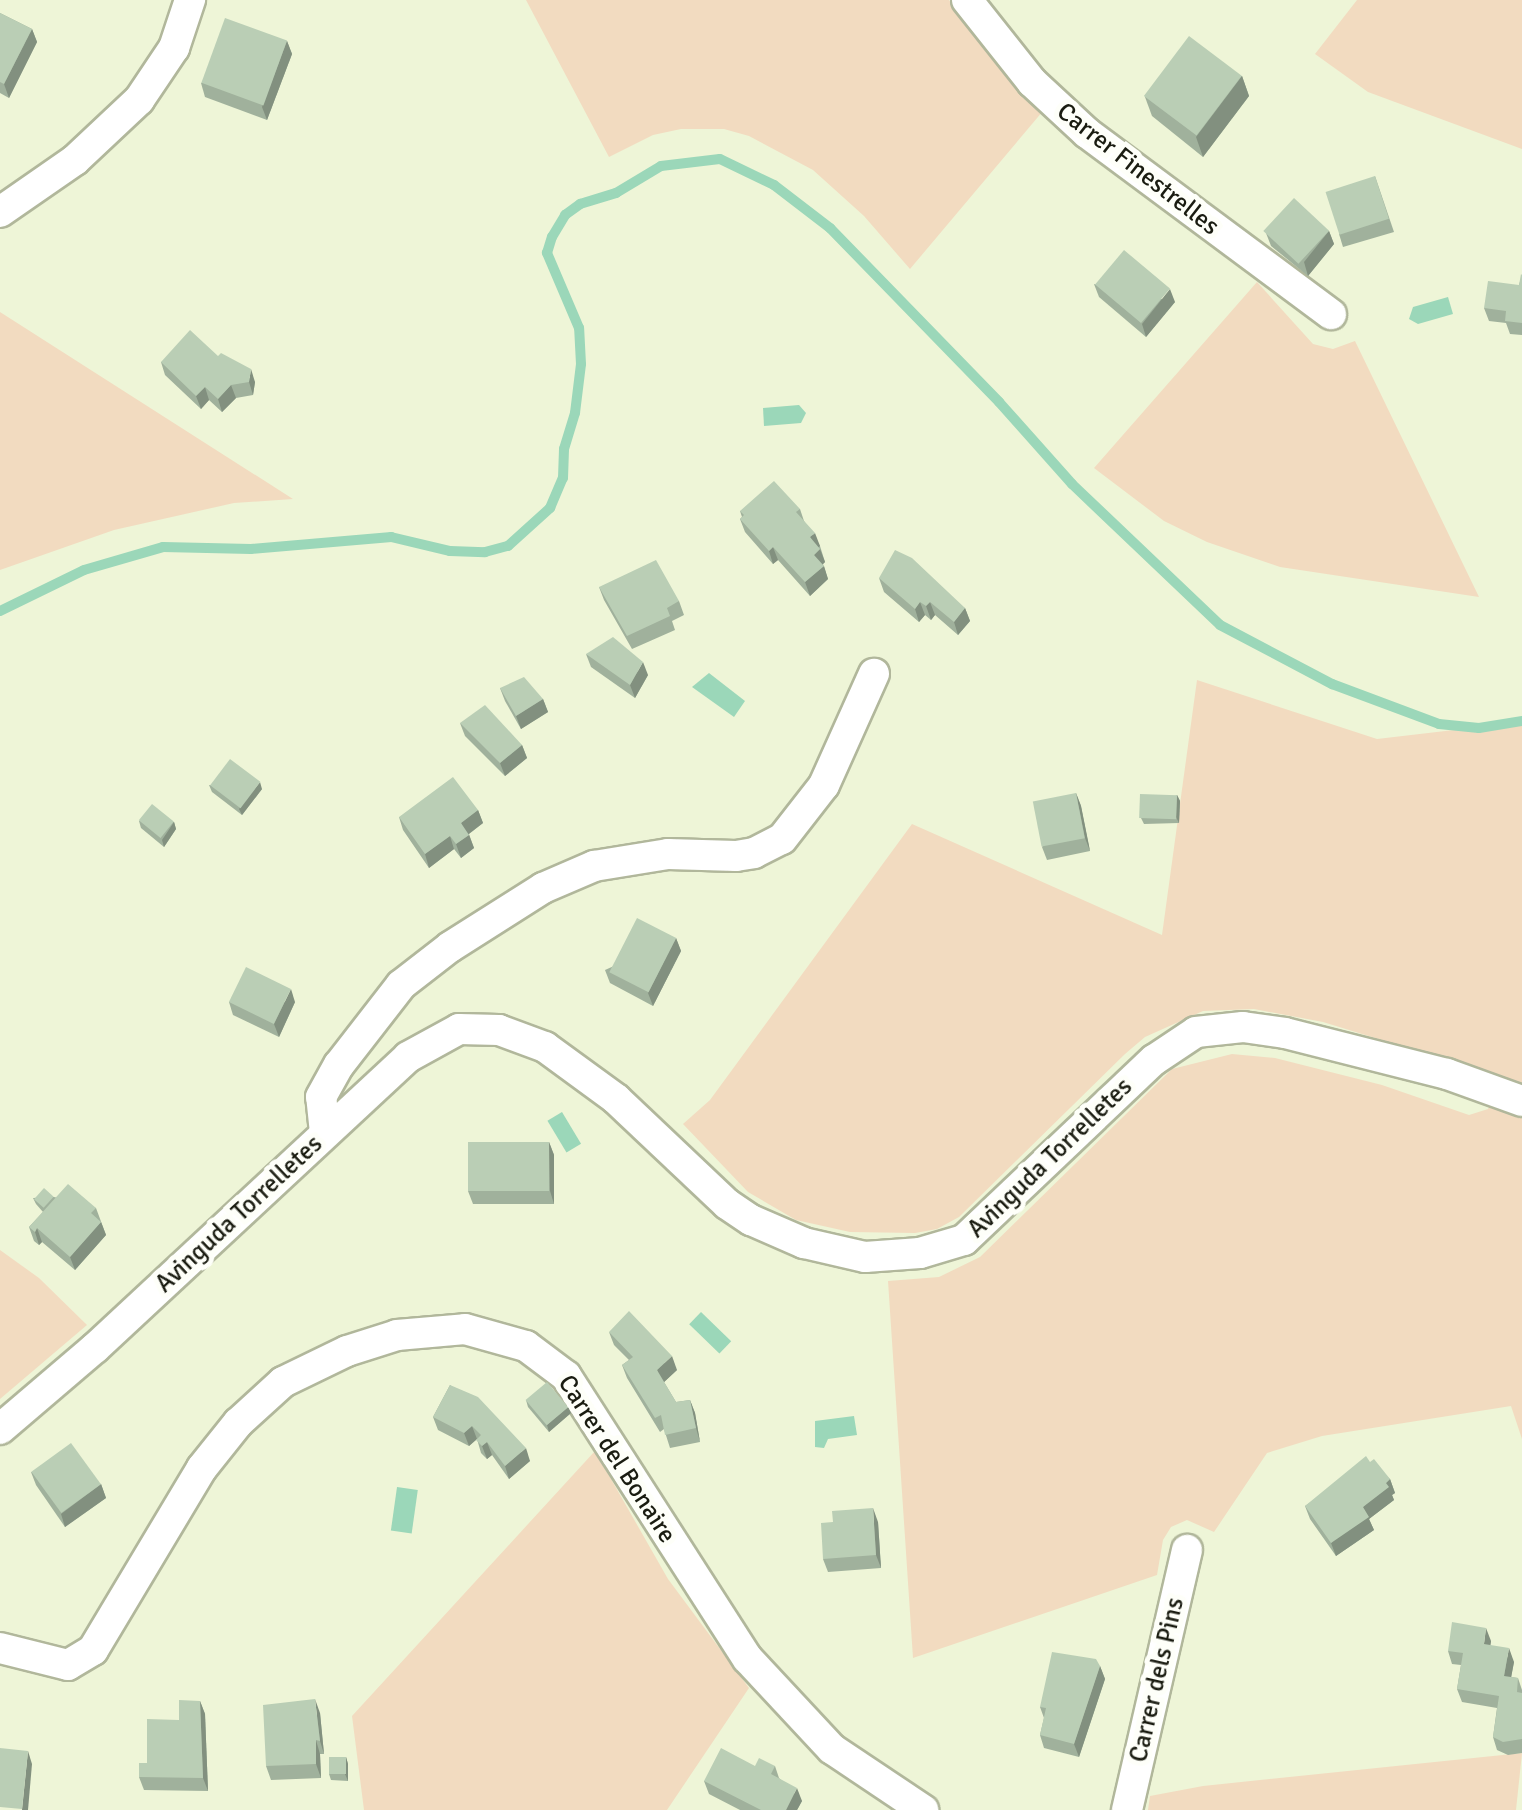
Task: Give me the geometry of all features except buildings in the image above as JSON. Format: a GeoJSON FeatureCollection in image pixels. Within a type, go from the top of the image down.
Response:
{"type":"FeatureCollection","features":[{"type":"Feature","properties":{"kind":"street"},"geometry":{"type":"LineString","coordinates":[[0,212],[75,160],[139,100],[174,48],[190,0]]}},
{"type":"Feature","properties":{"kind":"street","name":"Carrer Finestrelles"},"geometry":{"type":"LineString","coordinates":[[968,0],[1032,82],[1087,132],[1331,314]]}},
{"type":"Feature","properties":{"kind":"street"},"geometry":{"type":"LineString","coordinates":[[325,1133],[324,1088],[401,985],[450,947],[544,888],[594,866],[668,854],[736,856],[754,853],[782,839],[824,785],[874,674]]}},
{"type":"Feature","properties":{"kind":"street","name":"Avinguda Torrelletes"},"geometry":{"type":"LineString","coordinates":[[0,1429],[95,1348],[408,1058],[440,1036],[479,1026],[499,1030],[574,1065],[751,1220],[778,1234],[864,1257],[920,1253],[964,1240],[1154,1060],[1196,1032],[1243,1027],[1285,1033],[1448,1074],[1522,1101]]}},
{"type":"Feature","properties":{"kind":"street","name":"Carrer del Bonaire"},"geometry":{"type":"LineString","coordinates":[[0,1648],[68,1665],[92,1650],[202,1468],[238,1423],[283,1382],[347,1351],[397,1335],[465,1329],[508,1338],[555,1364],[578,1389],[696,1585],[748,1659],[832,1750],[869,1778],[924,1810]]}},
{"type":"Feature","properties":{"kind":"street","name":"Carrer dels Pins"},"geometry":{"type":"LineString","coordinates":[[1126,1810],[1188,1550]]}},
{"type":"Feature","properties":{"kind":"shaded area"},"geometry":{"type":"Polygon","coordinates":[[[526,0],[949,0],[983,47],[1043,111],[910,269],[864,216],[813,170],[749,136],[724,129],[681,129],[653,135],[609,157],[526,0]]]}},
{"type":"Feature","properties":{"kind":"shaded area"},"geometry":{"type":"Polygon","coordinates":[[[1357,0],[1522,0],[1522,149],[1368,92],[1315,54],[1357,0]]]}},
{"type":"Feature","properties":{"kind":"shaded area"},"geometry":{"type":"Polygon","coordinates":[[[1257,282],[1313,344],[1333,349],[1355,341],[1479,597],[1280,567],[1207,542],[1164,521],[1094,468],[1257,282]]]}},
{"type":"Feature","properties":{"kind":"shaded area"},"geometry":{"type":"Polygon","coordinates":[[[1448,297],[1453,314],[1418,324],[1409,319],[1413,307],[1448,297]]]}},
{"type":"Feature","properties":{"kind":"shaded area"},"geometry":{"type":"Polygon","coordinates":[[[0,312],[293,499],[234,503],[114,530],[0,570],[0,312]]]}},
{"type":"Feature","properties":{"kind":"shaded area"},"geometry":{"type":"Polygon","coordinates":[[[799,405],[806,413],[801,423],[764,426],[763,408],[799,405]]]}},
{"type":"Feature","properties":{"kind":"shaded area"},"geometry":{"type":"Polygon","coordinates":[[[709,673],[745,701],[734,717],[692,687],[709,673]]]}},
{"type":"Feature","properties":{"kind":"shaded area"},"geometry":{"type":"Polygon","coordinates":[[[1197,680],[1377,739],[1522,722],[1522,1439],[1511,1406],[1322,1436],[1267,1453],[1214,1532],[1187,1520],[1171,1527],[1163,1540],[1157,1575],[913,1658],[888,1281],[939,1277],[980,1257],[1172,1069],[1232,1054],[1275,1058],[1382,1085],[1469,1115],[1488,1109],[1502,1077],[1323,1022],[1254,1009],[1203,1011],[1145,1037],[959,1217],[937,1229],[915,1233],[850,1232],[796,1220],[748,1192],[683,1124],[710,1100],[912,824],[1162,935],[1197,680]]]}},
{"type":"Feature","properties":{"kind":"shaded area"},"geometry":{"type":"Polygon","coordinates":[[[562,1112],[581,1144],[566,1152],[547,1121],[562,1112]]]}},
{"type":"Feature","properties":{"kind":"shaded area"},"geometry":{"type":"Polygon","coordinates":[[[0,1250],[39,1278],[87,1325],[0,1399],[0,1250]]]}},
{"type":"Feature","properties":{"kind":"shaded area"},"geometry":{"type":"Polygon","coordinates":[[[701,1312],[731,1341],[719,1353],[689,1324],[701,1312]]]}},
{"type":"Feature","properties":{"kind":"shaded area"},"geometry":{"type":"Polygon","coordinates":[[[854,1416],[857,1435],[828,1439],[824,1448],[815,1447],[815,1421],[854,1416]]]}},
{"type":"Feature","properties":{"kind":"shaded area"},"geometry":{"type":"Polygon","coordinates":[[[595,1451],[668,1579],[749,1688],[667,1810],[364,1810],[352,1716],[595,1451]]]}},
{"type":"Feature","properties":{"kind":"shaded area"},"geometry":{"type":"Polygon","coordinates":[[[397,1487],[418,1490],[412,1533],[391,1531],[397,1487]]]}},
{"type":"Feature","properties":{"kind":"shaded area"},"geometry":{"type":"Polygon","coordinates":[[[1522,1753],[1516,1810],[1148,1810],[1150,1796],[1203,1786],[1522,1753]]]}},
{"type":"Feature","properties":{"kind":"waterway"},"geometry":{"type":"LineString","coordinates":[[0,611],[84,570],[163,547],[251,549],[391,537],[450,551],[485,552],[508,546],[550,508],[563,478],[564,449],[575,413],[581,364],[579,328],[547,253],[552,237],[565,215],[580,204],[616,193],[661,166],[720,159],[774,185],[830,228],[999,402],[1072,484],[1220,625],[1332,684],[1439,724],[1479,728],[1522,721]]}}]}
